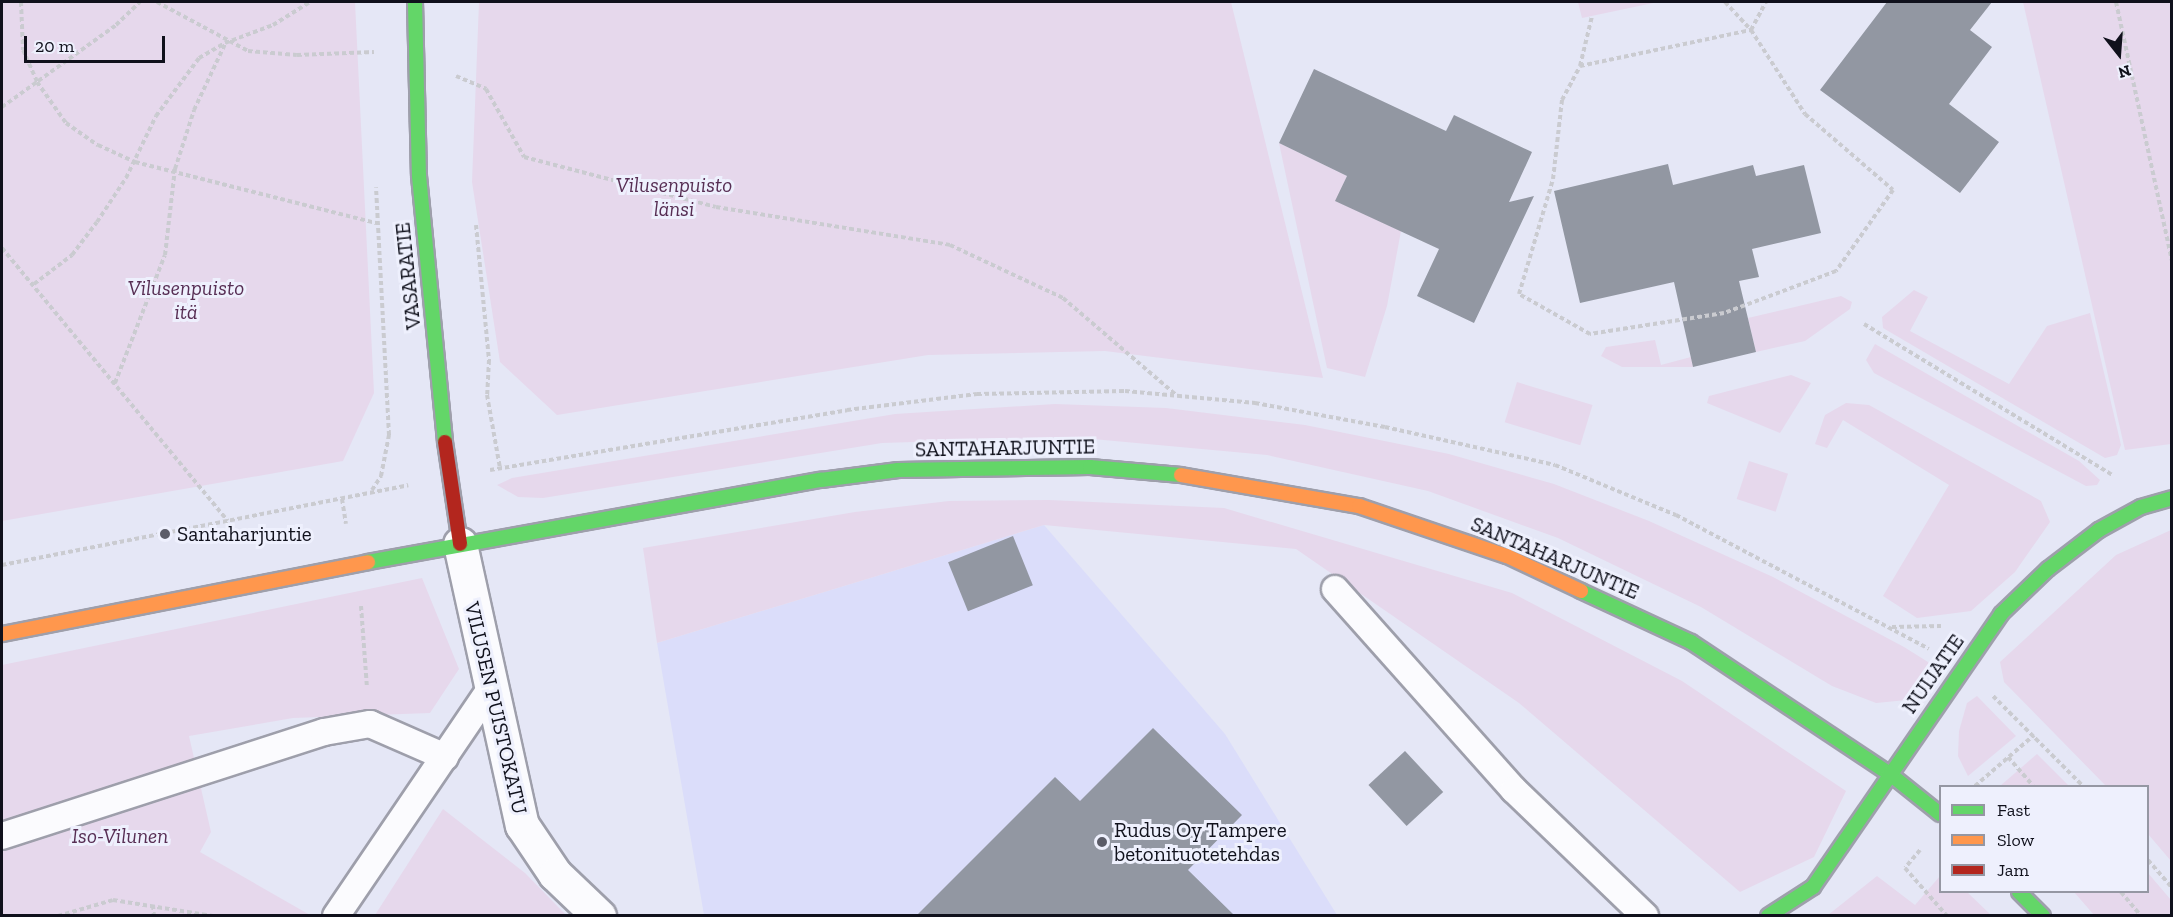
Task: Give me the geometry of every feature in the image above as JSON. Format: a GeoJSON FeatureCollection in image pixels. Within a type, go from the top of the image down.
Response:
{"type":"FeatureCollection","features":[{"type":"Feature","properties":{"kind":"main road","name":"VASARATIE"},"geometry":{"type":"LineString","coordinates":[[416,2],[414,57],[426,253],[448,477],[460,544]]}},
{"type":"Feature","properties":{"kind":"main road","name":"SANTAHARJUNTIE"},"geometry":{"type":"LineString","coordinates":[[2,634],[460,544],[710,498],[898,470],[1090,467],[1205,477],[1359,506],[1507,556],[1691,642],[1890,774],[1939,812]]}},
{"type":"Feature","properties":{"kind":"main road","name":"NUIJATIE"},"geometry":{"type":"LineString","coordinates":[[1768,915],[1813,887],[2001,615],[2048,569],[2090,536],[2141,507],[2172,498]]}},
{"type":"Feature","properties":{"kind":"main road"},"geometry":{"type":"LineString","coordinates":[[2021,893],[2043,915]]}},
{"type":"Feature","properties":{"kind":"street","name":"VILUSEN PUISTOKATU"},"geometry":{"type":"LineString","coordinates":[[460,544],[490,689],[522,825],[555,874],[599,915]]}},
{"type":"Feature","properties":{"kind":"lane"},"geometry":{"type":"LineString","coordinates":[[1335,588],[1514,790],[1645,915]]}},
{"type":"Feature","properties":{"kind":"lane"},"geometry":{"type":"LineString","coordinates":[[336,915],[490,689]]}},
{"type":"Feature","properties":{"kind":"lane"},"geometry":{"type":"LineString","coordinates":[[2,836],[324,732],[370,724],[445,757]]}},
{"type":"Feature","properties":{"kind":"path"},"geometry":{"type":"LineString","coordinates":[[21,2],[23,50],[38,82],[66,123],[98,145],[135,162],[175,169],[319,211],[376,223]]}},
{"type":"Feature","properties":{"kind":"path"},"geometry":{"type":"LineString","coordinates":[[2,107],[116,25],[140,2]]}},
{"type":"Feature","properties":{"kind":"path"},"geometry":{"type":"LineString","coordinates":[[157,2],[248,51],[297,55],[376,52],[414,57],[486,89],[524,157],[716,207],[950,245],[1063,298],[1177,396]]}},
{"type":"Feature","properties":{"kind":"path"},"geometry":{"type":"LineString","coordinates":[[34,285],[72,255],[135,162],[156,116],[199,58],[228,42],[273,25],[310,2]]}},
{"type":"Feature","properties":{"kind":"path"},"geometry":{"type":"LineString","coordinates":[[1592,16],[1580,66],[1562,100],[1553,179],[1519,294],[1590,334],[1724,313],[1836,271],[1893,190],[1805,114],[1751,30],[1725,2]]}},
{"type":"Feature","properties":{"kind":"path"},"geometry":{"type":"LineString","coordinates":[[1580,66],[1751,30],[1766,2]]}},
{"type":"Feature","properties":{"kind":"path"},"geometry":{"type":"LineString","coordinates":[[2116,2],[2172,262]]}},
{"type":"Feature","properties":{"kind":"path"},"geometry":{"type":"LineString","coordinates":[[115,383],[165,255],[175,169],[194,110],[228,42]]}},
{"type":"Feature","properties":{"kind":"path"},"geometry":{"type":"LineString","coordinates":[[376,42],[376,63]]}},
{"type":"Feature","properties":{"kind":"path"},"geometry":{"type":"LineString","coordinates":[[372,491],[381,476],[389,435],[376,223],[376,178]]}},
{"type":"Feature","properties":{"kind":"path"},"geometry":{"type":"LineString","coordinates":[[476,225],[489,360],[487,395],[500,468]]}},
{"type":"Feature","properties":{"kind":"path"},"geometry":{"type":"LineString","coordinates":[[2,248],[228,521]]}},
{"type":"Feature","properties":{"kind":"path"},"geometry":{"type":"LineString","coordinates":[[1864,324],[2116,478],[2141,507]]}},
{"type":"Feature","properties":{"kind":"path"},"geometry":{"type":"LineString","coordinates":[[362,609],[370,724]]}},
{"type":"Feature","properties":{"kind":"path"},"geometry":{"type":"LineString","coordinates":[[1976,785],[2034,735]]}},
{"type":"Feature","properties":{"kind":"path"},"geometry":{"type":"LineString","coordinates":[[2008,757],[2032,785]]}},
{"type":"Feature","properties":{"kind":"path"},"geometry":{"type":"LineString","coordinates":[[1926,844],[1905,868],[1947,915]]}},
{"type":"Feature","properties":{"kind":"path"},"geometry":{"type":"LineString","coordinates":[[2149,861],[2172,888]]}},
{"type":"Feature","properties":{"kind":"path"},"geometry":{"type":"LineString","coordinates":[[2123,893],[2141,915]]}},
{"type":"Feature","properties":{"kind":"path"},"geometry":{"type":"LineString","coordinates":[[58,915],[113,900],[213,915]]}},
{"type":"Feature","properties":{"kind":"path"},"geometry":{"type":"LineString","coordinates":[[153,905],[154,915]]}},
{"type":"Feature","properties":{"kind":"shaded area"},"geometry":{"type":"Polygon","coordinates":[[[1044,525],[1225,734],[1337,915],[704,915],[657,643],[1044,525]]]}},
{"type":"Feature","properties":{"kind":"green space","name":"Vilusenpuisto itä"},"geometry":{"type":"Polygon","coordinates":[[[2,2],[355,2],[374,393],[343,461],[2,521],[2,2]]]}},
{"type":"Feature","properties":{"kind":"green space","name":"Vilusenpuisto länsi"},"geometry":{"type":"Polygon","coordinates":[[[479,2],[1231,2],[1323,378],[1105,351],[928,355],[557,415],[500,362],[472,182],[479,2]]]}},
{"type":"Feature","properties":{"kind":"green space"},"geometry":{"type":"Polygon","coordinates":[[[1578,2],[1658,2],[1582,18],[1578,2]]]}},
{"type":"Feature","properties":{"kind":"green space"},"geometry":{"type":"Polygon","coordinates":[[[2023,2],[2171,2],[2171,444],[2125,450],[2023,2]]]}},
{"type":"Feature","properties":{"kind":"green space"},"geometry":{"type":"Polygon","coordinates":[[[1279,143],[1347,176],[1336,201],[1401,231],[1387,306],[1365,377],[1327,368],[1279,143]]]}},
{"type":"Feature","properties":{"kind":"green space"},"geometry":{"type":"Polygon","coordinates":[[[1914,290],[1928,297],[1910,331],[2009,384],[2047,326],[2090,313],[2121,445],[2117,455],[2105,458],[1883,328],[1882,317],[1914,290]]]}},
{"type":"Feature","properties":{"kind":"green space"},"geometry":{"type":"Polygon","coordinates":[[[1841,296],[1852,302],[1850,309],[1805,341],[1756,352],[1748,318],[1841,296]]]}},
{"type":"Feature","properties":{"kind":"green space"},"geometry":{"type":"Polygon","coordinates":[[[1655,340],[1661,365],[1691,357],[1693,367],[1622,367],[1601,356],[1606,347],[1655,340]]]}},
{"type":"Feature","properties":{"kind":"green space"},"geometry":{"type":"Polygon","coordinates":[[[1875,344],[2079,461],[2100,480],[2097,485],[2086,486],[1874,373],[1866,360],[1875,344]]]}},
{"type":"Feature","properties":{"kind":"green space"},"geometry":{"type":"Polygon","coordinates":[[[1791,375],[1811,383],[1780,433],[1707,403],[1709,396],[1791,375]]]}},
{"type":"Feature","properties":{"kind":"green space"},"geometry":{"type":"Polygon","coordinates":[[[1517,382],[1593,405],[1580,445],[1505,422],[1517,382]]]}},
{"type":"Feature","properties":{"kind":"green space"},"geometry":{"type":"Polygon","coordinates":[[[1846,403],[1869,405],[2041,501],[2050,522],[2015,572],[1971,611],[1917,618],[1883,596],[1949,485],[1843,420],[1827,448],[1815,444],[1825,415],[1846,403]]]}},
{"type":"Feature","properties":{"kind":"green space"},"geometry":{"type":"Polygon","coordinates":[[[1055,404],[1166,408],[1305,425],[1449,454],[1554,484],[1649,521],[1773,577],[1904,647],[1928,662],[1934,671],[1906,700],[1876,703],[1832,686],[1701,607],[1558,538],[1428,491],[1267,455],[1071,437],[882,443],[543,498],[518,497],[497,485],[512,478],[895,414],[1055,404]]]}},
{"type":"Feature","properties":{"kind":"green space"},"geometry":{"type":"Polygon","coordinates":[[[1749,461],[1788,474],[1776,512],[1737,499],[1749,461]]]}},
{"type":"Feature","properties":{"kind":"green space"},"geometry":{"type":"Polygon","coordinates":[[[1049,500],[1224,508],[1512,593],[1682,681],[1846,791],[1814,857],[1740,892],[1519,703],[1296,549],[1044,525],[657,643],[643,548],[855,512],[949,501],[1049,500]]]}},
{"type":"Feature","properties":{"kind":"green space"},"geometry":{"type":"Polygon","coordinates":[[[2171,530],[2171,861],[2149,835],[2149,785],[2105,785],[2004,682],[2000,662],[2116,555],[2171,530]]]}},
{"type":"Feature","properties":{"kind":"green space","name":"Iso-Vilunen"},"geometry":{"type":"Polygon","coordinates":[[[422,578],[459,669],[430,713],[293,718],[189,736],[211,832],[200,852],[310,915],[2,916],[2,665],[422,578]]]}},
{"type":"Feature","properties":{"kind":"green space"},"geometry":{"type":"Polygon","coordinates":[[[1977,696],[2016,736],[1968,776],[1958,756],[1959,731],[1967,703],[1977,696]]]}},
{"type":"Feature","properties":{"kind":"green space"},"geometry":{"type":"Polygon","coordinates":[[[2037,754],[2068,785],[2001,785],[2037,754]]]}},
{"type":"Feature","properties":{"kind":"green space"},"geometry":{"type":"Polygon","coordinates":[[[443,809],[525,873],[566,915],[375,915],[443,809]]]}},
{"type":"Feature","properties":{"kind":"green space"},"geometry":{"type":"Polygon","coordinates":[[[2149,874],[2171,900],[2171,915],[2094,915],[2075,893],[2149,893],[2149,874]]]}},
{"type":"Feature","properties":{"kind":"green space"},"geometry":{"type":"Polygon","coordinates":[[[1877,876],[1915,905],[1939,877],[1939,893],[1968,893],[1991,915],[1828,915],[1877,876]]]}},
{"type":"Feature","properties":{"kind":"building"},"geometry":{"type":"Polygon","coordinates":[[[1887,2],[1992,2],[1970,30],[1992,47],[1949,104],[1999,142],[1960,193],[1820,90],[1887,2]]]}},
{"type":"Feature","properties":{"kind":"building"},"geometry":{"type":"Polygon","coordinates":[[[1314,69],[1446,131],[1454,115],[1532,152],[1509,202],[1534,196],[1474,323],[1417,296],[1439,249],[1335,201],[1347,176],[1279,143],[1314,69]]]}},
{"type":"Feature","properties":{"kind":"building"},"geometry":{"type":"Polygon","coordinates":[[[1668,164],[1673,185],[1753,165],[1756,176],[1804,165],[1821,233],[1752,249],[1759,277],[1739,281],[1756,352],[1693,367],[1674,282],[1580,303],[1554,191],[1668,164]]]}},
{"type":"Feature","properties":{"kind":"building"},"geometry":{"type":"Polygon","coordinates":[[[1013,536],[1033,585],[968,611],[948,562],[1013,536]]]}},
{"type":"Feature","properties":{"kind":"building","name":"Rudus Oy Tampere betonituotetehdas"},"geometry":{"type":"Polygon","coordinates":[[[1153,728],[1242,815],[1188,870],[1234,915],[917,915],[1055,777],[1080,801],[1153,728]]]}},
{"type":"Feature","properties":{"kind":"building"},"geometry":{"type":"Polygon","coordinates":[[[1405,751],[1443,792],[1407,826],[1368,785],[1405,751]]]}},
{"type":"Feature","properties":{"kind":"traffic: fast"},"geometry":{"type":"LineString","coordinates":[[415,2],[419,176],[445,442]]}},
{"type":"Feature","properties":{"kind":"traffic: fast"},"geometry":{"type":"LineString","coordinates":[[368,562],[821,480],[898,470],[1090,467],[1181,475]]}},
{"type":"Feature","properties":{"kind":"traffic: fast"},"geometry":{"type":"LineString","coordinates":[[1768,916],[1813,887],[2001,614],[2048,569],[2099,530],[2141,507],[2172,498]]}},
{"type":"Feature","properties":{"kind":"traffic: fast"},"geometry":{"type":"LineString","coordinates":[[1581,591],[1691,642],[1890,774],[1939,813]]}},
{"type":"Feature","properties":{"kind":"traffic: fast"},"geometry":{"type":"LineString","coordinates":[[2020,893],[2043,916]]}},
{"type":"Feature","properties":{"kind":"traffic: slow"},"geometry":{"type":"LineString","coordinates":[[1181,475],[1359,506],[1507,556],[1581,591]]}},
{"type":"Feature","properties":{"kind":"traffic: slow"},"geometry":{"type":"LineString","coordinates":[[2,634],[368,562]]}},
{"type":"Feature","properties":{"kind":"traffic: jam"},"geometry":{"type":"LineString","coordinates":[[445,442],[460,544]]}},
{"type":"Feature","properties":{"kind":"place","name":"Santaharjuntie"},"geometry":{"type":"Point","coordinates":[165,534]}},
{"type":"Feature","properties":{"kind":"place","name":"Rudus Oy Tampere betonituotetehdas"},"geometry":{"type":"Point","coordinates":[1102,842]}}]}
